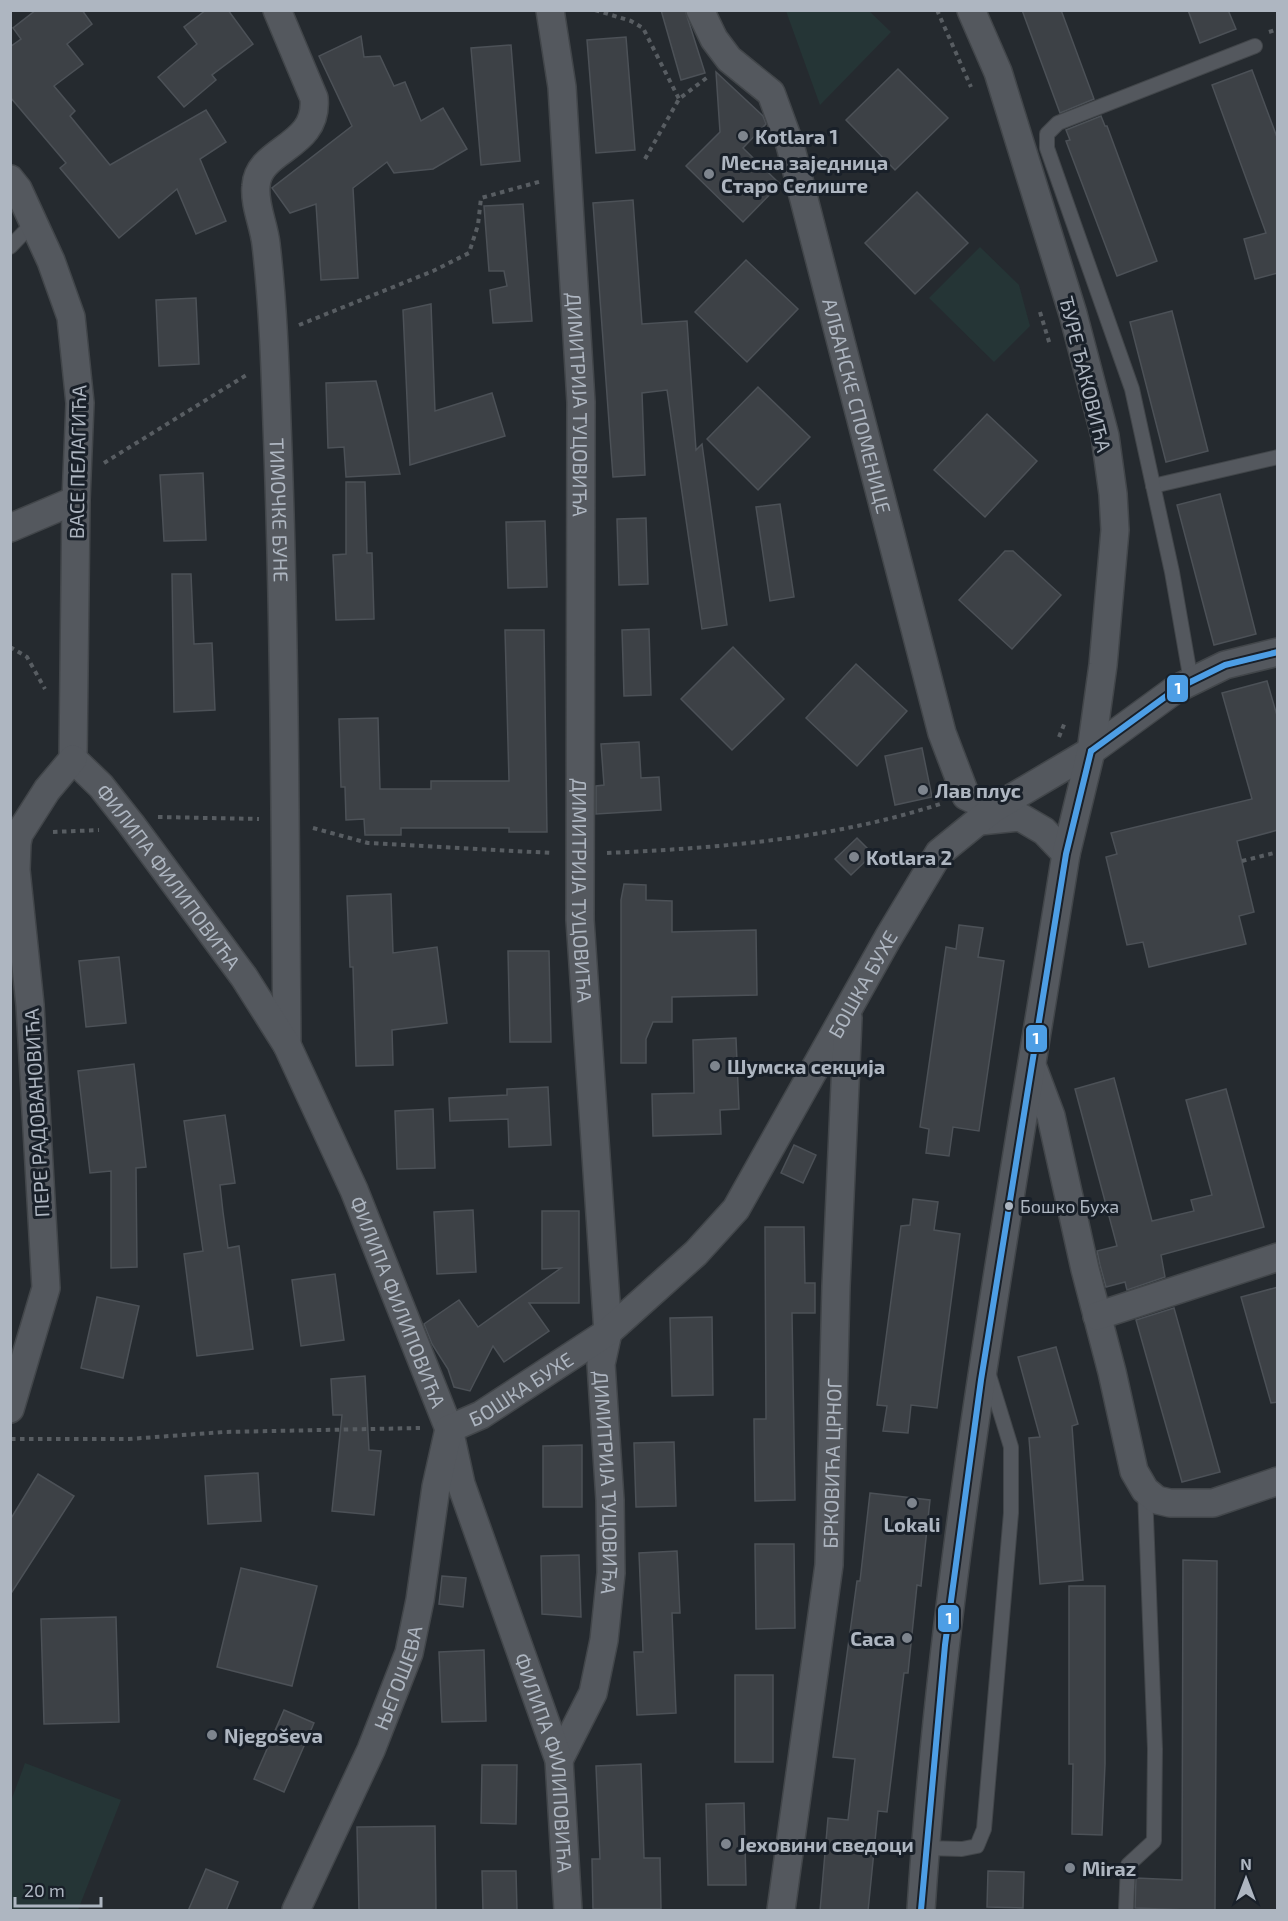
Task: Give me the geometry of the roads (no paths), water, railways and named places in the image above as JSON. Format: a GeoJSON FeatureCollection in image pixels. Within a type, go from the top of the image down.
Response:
{"type":"FeatureCollection","features":[{"type":"Feature","properties":{"kind":"street","name":"ТИМОЧКЕ БУНЕ"},"geometry":{"type":"LineString","coordinates":[[277,10],[314,98],[316,113],[309,129],[260,171],[256,186],[266,244],[274,345],[282,553],[287,1044]]}},
{"type":"Feature","properties":{"kind":"street","name":"ДИМИТРИЈА ТУЦОВИЋА"},"geometry":{"type":"LineString","coordinates":[[550,10],[562,87],[581,402],[579,854],[583,971],[608,1332],[602,1365],[611,1573],[604,1640],[593,1693],[559,1760]]}},
{"type":"Feature","properties":{"kind":"street","name":"АЛБАНСКЕ СПОМЕНИЦЕ"},"geometry":{"type":"LineString","coordinates":[[700,10],[714,39],[729,59],[771,93],[790,145],[942,733],[966,796],[984,815]]}},
{"type":"Feature","properties":{"kind":"street","name":"ЂУРЕ ЂАКОВИЋА"},"geometry":{"type":"LineString","coordinates":[[921,1911],[946,1632],[985,1362],[1066,854],[1091,752],[1105,646],[1115,530],[1113,494],[1105,436],[1073,314],[998,72],[971,10]]}},
{"type":"Feature","properties":{"kind":"street","name":"ВАСЕ ПЕЛАГИЋА"},"geometry":{"type":"LineString","coordinates":[[10,179],[18,189],[51,261],[71,317],[80,403],[73,759]]}},
{"type":"Feature","properties":{"kind":"street"},"geometry":{"type":"LineString","coordinates":[[10,528],[77,489]]}},
{"type":"Feature","properties":{"kind":"street","name":"БОШКА БУХЕ"},"geometry":{"type":"LineString","coordinates":[[449,1429],[481,1414],[608,1332],[696,1253],[736,1209],[848,1013],[888,938],[939,853],[984,815],[1091,752],[1176,689],[1225,665],[1278,652]]}},
{"type":"Feature","properties":{"kind":"street","name":"ФИЛИПА ФИЛИПОВИЋА"},"geometry":{"type":"LineString","coordinates":[[73,759],[101,786],[244,976],[287,1044],[354,1190],[449,1429],[461,1484],[559,1760],[568,1911]]}},
{"type":"Feature","properties":{"kind":"street","name":"ПЕРЕ РАДОВАНОВИЋА"},"geometry":{"type":"LineString","coordinates":[[10,1408],[46,1288],[30,1005],[16,870],[17,843],[19,834],[46,790],[73,759]]}},
{"type":"Feature","properties":{"kind":"street"},"geometry":{"type":"LineString","coordinates":[[984,815],[1020,817],[1044,831],[1066,854]]}},
{"type":"Feature","properties":{"kind":"street","name":"БРКОВИЋА ЦРНОГ"},"geometry":{"type":"LineString","coordinates":[[782,1911],[829,1565],[836,1286],[848,1013]]}},
{"type":"Feature","properties":{"kind":"street"},"geometry":{"type":"LineString","coordinates":[[1032,1067],[1051,1116],[1134,1471],[1145,1489],[1157,1500],[1170,1503],[1213,1503],[1278,1481]]}},
{"type":"Feature","properties":{"kind":"street"},"geometry":{"type":"LineString","coordinates":[[1098,1316],[1278,1257]]}},
{"type":"Feature","properties":{"kind":"street","name":"ЊЕГОШЕВА"},"geometry":{"type":"LineString","coordinates":[[296,1911],[371,1750],[409,1653],[420,1600],[436,1487],[449,1429]]}},
{"type":"Feature","properties":{"kind":"lane"},"geometry":{"type":"LineString","coordinates":[[1191,681],[1132,388],[1047,148],[1047,134],[1058,123],[1255,46]]}},
{"type":"Feature","properties":{"kind":"lane"},"geometry":{"type":"LineString","coordinates":[[10,247],[33,223]]}},
{"type":"Feature","properties":{"kind":"lane"},"geometry":{"type":"LineString","coordinates":[[1153,486],[1278,457]]}},
{"type":"Feature","properties":{"kind":"lane"},"geometry":{"type":"LineString","coordinates":[[925,1848],[962,1849],[977,1846],[984,1829],[1011,1513],[1011,1447],[985,1362]]}},
{"type":"Feature","properties":{"kind":"lane"},"geometry":{"type":"LineString","coordinates":[[1126,1911],[1128,1865],[1154,1841],[1155,1749],[1145,1489]]}},
{"type":"Feature","properties":{"kind":"place","name":"Kotlara 1"},"geometry":{"type":"Point","coordinates":[743,136]}},
{"type":"Feature","properties":{"kind":"place","name":"Месна заједница Старо Селиште"},"geometry":{"type":"Point","coordinates":[709,174]}},
{"type":"Feature","properties":{"kind":"place","name":"Лав плус"},"geometry":{"type":"Point","coordinates":[923,790]}},
{"type":"Feature","properties":{"kind":"place","name":"Kotlara 2"},"geometry":{"type":"Point","coordinates":[854,857]}},
{"type":"Feature","properties":{"kind":"place","name":"Шумска секција"},"geometry":{"type":"Point","coordinates":[715,1066]}},
{"type":"Feature","properties":{"kind":"place","name":"Бошко Буха"},"geometry":{"type":"Point","coordinates":[1009,1206]}},
{"type":"Feature","properties":{"kind":"place","name":"Lokali"},"geometry":{"type":"Point","coordinates":[912,1503]}},
{"type":"Feature","properties":{"kind":"place","name":"Caca"},"geometry":{"type":"Point","coordinates":[907,1638]}},
{"type":"Feature","properties":{"kind":"place","name":"Njegoševa"},"geometry":{"type":"Point","coordinates":[212,1735]}},
{"type":"Feature","properties":{"kind":"place","name":"Јеховини сведоци"},"geometry":{"type":"Point","coordinates":[726,1844]}},
{"type":"Feature","properties":{"kind":"place","name":"Miraz"},"geometry":{"type":"Point","coordinates":[1070,1868]}}]}
